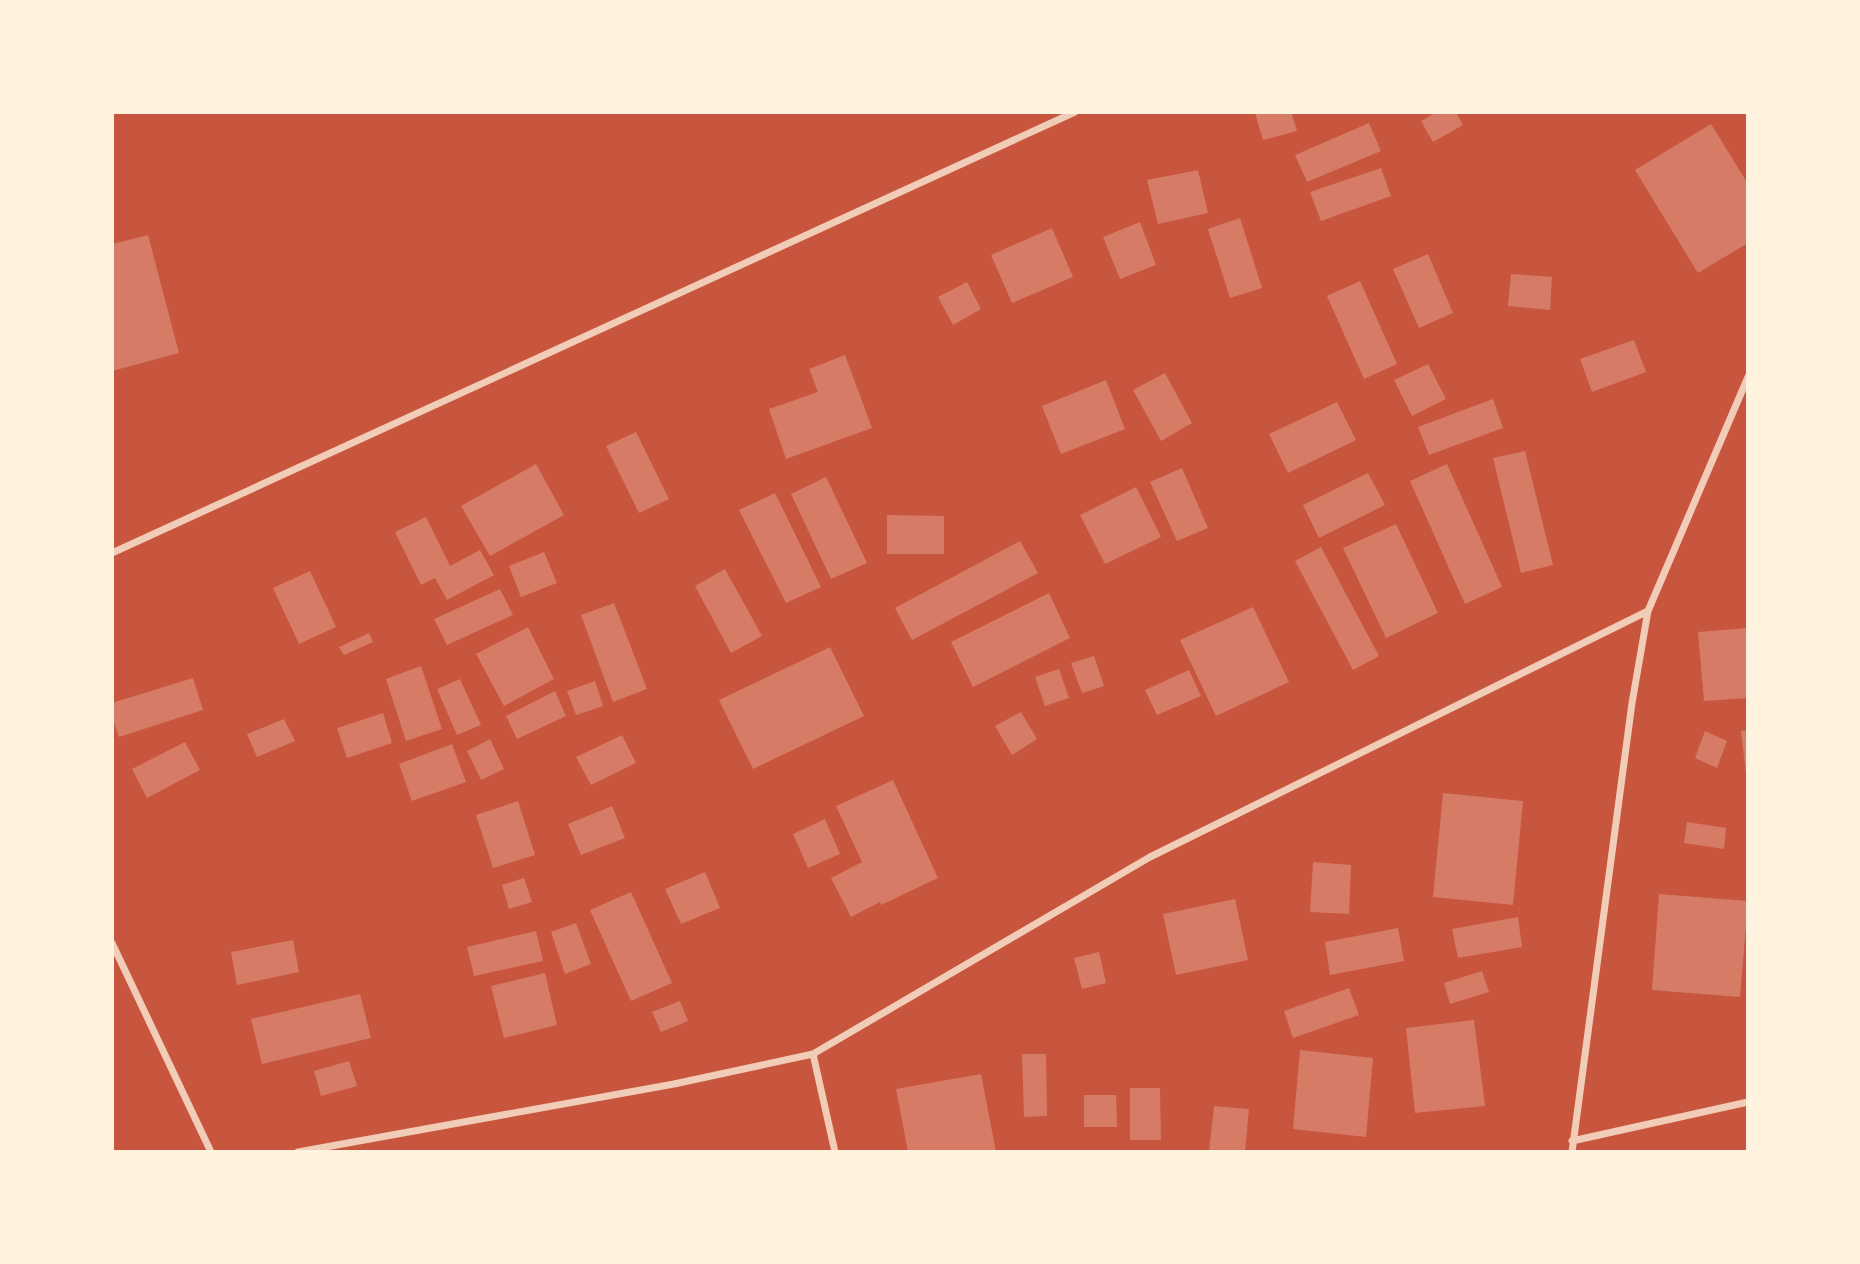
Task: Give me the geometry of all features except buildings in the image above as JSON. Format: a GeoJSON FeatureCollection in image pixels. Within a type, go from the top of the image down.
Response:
{"type":"FeatureCollection","features":[{"type":"Feature","properties":{"kind":"street"},"geometry":{"type":"LineString","coordinates":[[112,553],[1075,112]]}},
{"type":"Feature","properties":{"kind":"street"},"geometry":{"type":"LineString","coordinates":[[1572,1152],[1632,703],[1648,611],[1748,377]]}},
{"type":"Feature","properties":{"kind":"street"},"geometry":{"type":"LineString","coordinates":[[298,1152],[674,1084],[813,1054],[1150,857],[1648,611]]}},
{"type":"Feature","properties":{"kind":"street"},"geometry":{"type":"LineString","coordinates":[[112,943],[211,1152]]}},
{"type":"Feature","properties":{"kind":"street"},"geometry":{"type":"LineString","coordinates":[[813,1054],[835,1152]]}},
{"type":"Feature","properties":{"kind":"street"},"geometry":{"type":"LineString","coordinates":[[1572,1140],[1748,1102]]}}]}
